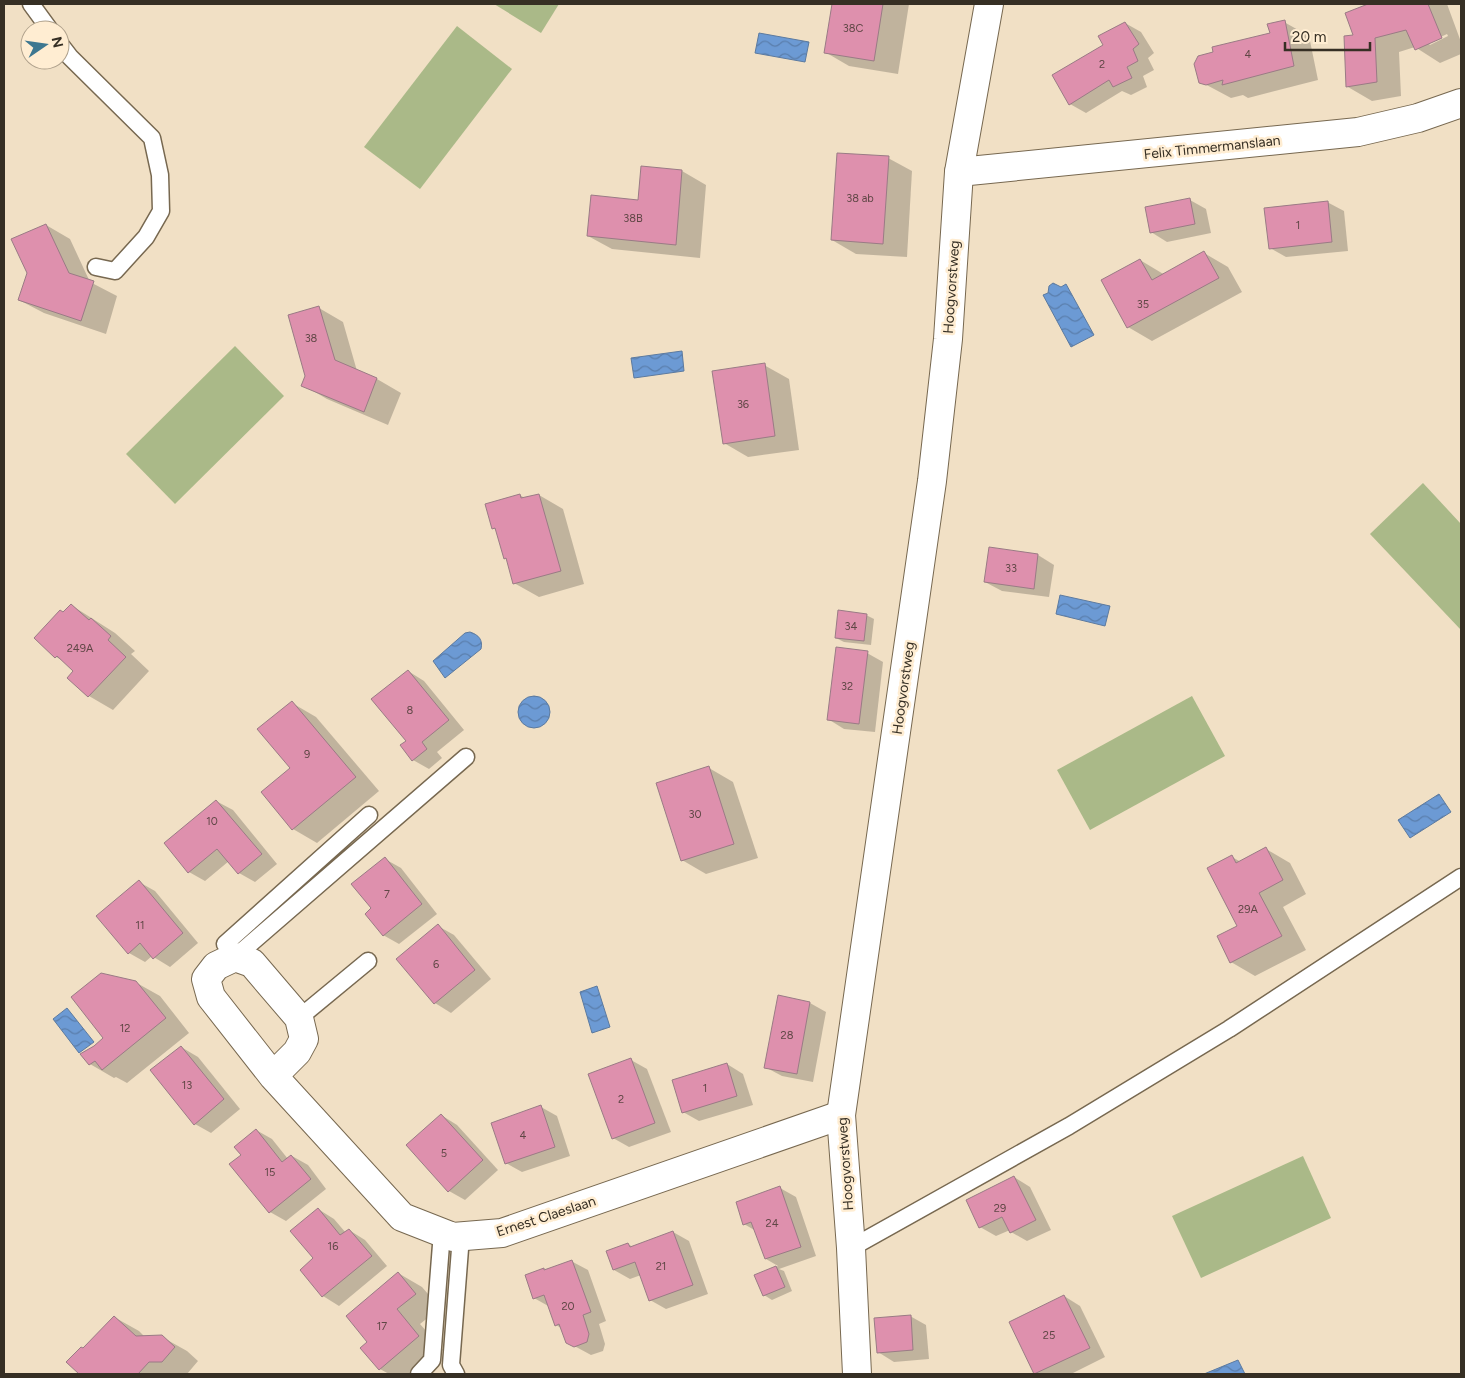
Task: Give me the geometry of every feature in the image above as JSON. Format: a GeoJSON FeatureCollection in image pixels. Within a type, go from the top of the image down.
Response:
{"type":"FeatureCollection","features":[{"type":"Feature","properties":{"kind":"street","name":"Hoogvorstweg"},"geometry":{"type":"LineString","coordinates":[[857,1374],[851,1248],[841,1115],[932,481],[948,339],[959,172],[989,4]]}},
{"type":"Feature","properties":{"kind":"street","name":"Felix Timmermanslaan"},"geometry":{"type":"LineString","coordinates":[[959,172],[1358,132],[1418,118],[1461,103]]}},
{"type":"Feature","properties":{"kind":"street","name":"Ernest Claeslaan"},"geometry":{"type":"LineString","coordinates":[[235,957],[216,966],[206,978],[211,997],[273,1076],[402,1217],[451,1234],[502,1233],[841,1115]]}},
{"type":"Feature","properties":{"kind":"street"},"geometry":{"type":"LineString","coordinates":[[235,957],[252,963],[299,1018],[304,1038],[298,1052],[273,1076]]}},
{"type":"Feature","properties":{"kind":"lane"},"geometry":{"type":"LineString","coordinates":[[31,4],[43,20]]}},
{"type":"Feature","properties":{"kind":"lane"},"geometry":{"type":"LineString","coordinates":[[70,57],[152,138],[160,175],[161,211],[146,237],[115,271],[96,267]]}},
{"type":"Feature","properties":{"kind":"lane"},"geometry":{"type":"LineString","coordinates":[[369,815],[225,944],[235,957],[466,757]]}},
{"type":"Feature","properties":{"kind":"lane"},"geometry":{"type":"LineString","coordinates":[[851,1248],[1069,1126],[1196,1049],[1461,877]]}},
{"type":"Feature","properties":{"kind":"lane"},"geometry":{"type":"LineString","coordinates":[[299,1018],[368,961]]}},
{"type":"Feature","properties":{"kind":"lane"},"geometry":{"type":"LineString","coordinates":[[419,1374],[432,1360],[451,1234]]}},
{"type":"Feature","properties":{"kind":"lane"},"geometry":{"type":"LineString","coordinates":[[451,1234],[451,1365],[456,1374]]}},
{"type":"Feature","properties":{"kind":"green space"},"geometry":{"type":"Polygon","coordinates":[[[494,4],[559,4],[541,33],[494,4]]]}},
{"type":"Feature","properties":{"kind":"green space"},"geometry":{"type":"Polygon","coordinates":[[[457,26],[512,69],[420,189],[364,147],[457,26]]]}},
{"type":"Feature","properties":{"kind":"green space"},"geometry":{"type":"Polygon","coordinates":[[[235,346],[284,396],[175,504],[126,454],[235,346]]]}},
{"type":"Feature","properties":{"kind":"green space"},"geometry":{"type":"Polygon","coordinates":[[[1423,483],[1461,524],[1461,630],[1370,534],[1423,483]]]}},
{"type":"Feature","properties":{"kind":"green space"},"geometry":{"type":"Polygon","coordinates":[[[1192,696],[1225,756],[1090,830],[1057,770],[1192,696]]]}},
{"type":"Feature","properties":{"kind":"green space"},"geometry":{"type":"Polygon","coordinates":[[[1303,1156],[1331,1218],[1201,1278],[1172,1216],[1303,1156]]]}},
{"type":"Feature","properties":{"kind":"water"},"geometry":{"type":"Polygon","coordinates":[[[759,33],[809,42],[805,62],[755,53],[759,33]]]}},
{"type":"Feature","properties":{"kind":"water"},"geometry":{"type":"Polygon","coordinates":[[[1053,283],[1061,287],[1066,284],[1094,335],[1071,347],[1043,295],[1048,293],[1049,286],[1053,283]]]}},
{"type":"Feature","properties":{"kind":"water"},"geometry":{"type":"Polygon","coordinates":[[[682,351],[684,371],[634,378],[631,358],[682,351]]]}},
{"type":"Feature","properties":{"kind":"water"},"geometry":{"type":"Polygon","coordinates":[[[1060,595],[1110,606],[1105,626],[1056,614],[1060,595]]]}},
{"type":"Feature","properties":{"kind":"water"},"geometry":{"type":"Polygon","coordinates":[[[470,632],[480,638],[481,649],[445,678],[433,661],[465,633],[470,632]]]}},
{"type":"Feature","properties":{"kind":"water"},"geometry":{"type":"Polygon","coordinates":[[[534,696],[545,701],[550,712],[545,723],[534,728],[523,723],[518,712],[523,701],[534,696]]]}},
{"type":"Feature","properties":{"kind":"water"},"geometry":{"type":"Polygon","coordinates":[[[1439,794],[1451,812],[1410,838],[1398,820],[1439,794]]]}},
{"type":"Feature","properties":{"kind":"water"},"geometry":{"type":"Polygon","coordinates":[[[597,986],[610,1027],[592,1033],[580,992],[597,986]]]}},
{"type":"Feature","properties":{"kind":"water"},"geometry":{"type":"Polygon","coordinates":[[[67,1008],[94,1042],[79,1053],[53,1019],[67,1008]]]}},
{"type":"Feature","properties":{"kind":"water"},"geometry":{"type":"Polygon","coordinates":[[[1238,1360],[1245,1374],[1204,1374],[1238,1360]]]}},
{"type":"Feature","properties":{"kind":"building"},"geometry":{"type":"Polygon","coordinates":[[[832,4],[883,4],[874,61],[824,53],[832,4]]]}},
{"type":"Feature","properties":{"kind":"building"},"geometry":{"type":"Polygon","coordinates":[[[1368,4],[1428,4],[1442,38],[1415,50],[1406,30],[1375,38],[1377,82],[1346,87],[1344,36],[1353,35],[1345,13],[1368,4]]]}},
{"type":"Feature","properties":{"kind":"building"},"geometry":{"type":"Polygon","coordinates":[[[1285,20],[1294,66],[1222,85],[1223,80],[1206,85],[1199,83],[1194,64],[1198,56],[1213,52],[1212,47],[1270,33],[1267,24],[1285,20]]]}},
{"type":"Feature","properties":{"kind":"building"},"geometry":{"type":"Polygon","coordinates":[[[1125,22],[1139,44],[1133,49],[1138,61],[1127,67],[1132,78],[1113,87],[1109,80],[1069,105],[1052,75],[1103,45],[1098,36],[1125,22]]]}},
{"type":"Feature","properties":{"kind":"building"},"geometry":{"type":"Polygon","coordinates":[[[837,153],[889,156],[883,244],[831,240],[837,153]]]}},
{"type":"Feature","properties":{"kind":"building"},"geometry":{"type":"Polygon","coordinates":[[[641,166],[682,170],[676,245],[587,236],[591,195],[638,200],[641,166]]]}},
{"type":"Feature","properties":{"kind":"building"},"geometry":{"type":"Polygon","coordinates":[[[1190,198],[1195,224],[1150,233],[1145,207],[1190,198]]]}},
{"type":"Feature","properties":{"kind":"building"},"geometry":{"type":"Polygon","coordinates":[[[1328,201],[1332,242],[1269,249],[1264,208],[1328,201]]]}},
{"type":"Feature","properties":{"kind":"building"},"geometry":{"type":"Polygon","coordinates":[[[46,224],[69,273],[94,281],[81,321],[18,300],[27,273],[11,239],[46,224]]]}},
{"type":"Feature","properties":{"kind":"building"},"geometry":{"type":"Polygon","coordinates":[[[1204,251],[1219,278],[1127,328],[1101,280],[1140,259],[1152,280],[1204,251]]]}},
{"type":"Feature","properties":{"kind":"building"},"geometry":{"type":"Polygon","coordinates":[[[319,306],[335,360],[377,378],[364,412],[301,386],[305,376],[288,315],[319,306]]]}},
{"type":"Feature","properties":{"kind":"building"},"geometry":{"type":"Polygon","coordinates":[[[765,363],[775,436],[723,444],[712,371],[765,363]]]}},
{"type":"Feature","properties":{"kind":"building"},"geometry":{"type":"Polygon","coordinates":[[[520,494],[521,498],[539,494],[561,571],[513,584],[506,558],[504,559],[495,528],[492,529],[485,504],[520,494]]]}},
{"type":"Feature","properties":{"kind":"building"},"geometry":{"type":"Polygon","coordinates":[[[989,547],[1038,554],[1034,589],[984,582],[989,547]]]}},
{"type":"Feature","properties":{"kind":"building"},"geometry":{"type":"Polygon","coordinates":[[[71,604],[89,620],[91,618],[111,636],[108,640],[126,657],[88,697],[67,678],[73,671],[57,656],[55,658],[34,638],[60,610],[63,612],[71,604]]]}},
{"type":"Feature","properties":{"kind":"building"},"geometry":{"type":"Polygon","coordinates":[[[838,610],[867,614],[864,641],[835,638],[838,610]]]}},
{"type":"Feature","properties":{"kind":"building"},"geometry":{"type":"Polygon","coordinates":[[[836,647],[868,651],[859,724],[827,720],[836,647]]]}},
{"type":"Feature","properties":{"kind":"building"},"geometry":{"type":"Polygon","coordinates":[[[408,670],[449,720],[422,742],[427,749],[412,761],[400,745],[406,741],[371,699],[408,670]]]}},
{"type":"Feature","properties":{"kind":"building"},"geometry":{"type":"Polygon","coordinates":[[[292,701],[356,777],[292,830],[261,792],[290,768],[257,729],[292,701]]]}},
{"type":"Feature","properties":{"kind":"building"},"geometry":{"type":"Polygon","coordinates":[[[709,766],[734,844],[681,861],[656,783],[709,766]]]}},
{"type":"Feature","properties":{"kind":"building"},"geometry":{"type":"Polygon","coordinates":[[[216,800],[262,854],[238,874],[217,849],[188,873],[164,843],[216,800]]]}},
{"type":"Feature","properties":{"kind":"building"},"geometry":{"type":"Polygon","coordinates":[[[1266,847],[1283,880],[1259,893],[1282,936],[1230,963],[1217,936],[1237,926],[1207,868],[1232,855],[1236,863],[1266,847]]]}},
{"type":"Feature","properties":{"kind":"building"},"geometry":{"type":"Polygon","coordinates":[[[385,857],[422,904],[383,936],[365,914],[371,908],[351,884],[385,857]]]}},
{"type":"Feature","properties":{"kind":"building"},"geometry":{"type":"Polygon","coordinates":[[[139,880],[183,933],[153,959],[140,943],[128,954],[96,916],[139,880]]]}},
{"type":"Feature","properties":{"kind":"building"},"geometry":{"type":"Polygon","coordinates":[[[438,924],[475,970],[434,1004],[396,959],[438,924]]]}},
{"type":"Feature","properties":{"kind":"building"},"geometry":{"type":"Polygon","coordinates":[[[101,973],[136,981],[166,1018],[102,1070],[95,1061],[89,1065],[80,1054],[103,1038],[71,997],[101,973]]]}},
{"type":"Feature","properties":{"kind":"building"},"geometry":{"type":"Polygon","coordinates":[[[778,995],[810,1002],[797,1074],[764,1068],[778,995]]]}},
{"type":"Feature","properties":{"kind":"building"},"geometry":{"type":"Polygon","coordinates":[[[181,1046],[224,1099],[194,1125],[150,1070],[181,1046]]]}},
{"type":"Feature","properties":{"kind":"building"},"geometry":{"type":"Polygon","coordinates":[[[631,1058],[655,1123],[612,1139],[588,1074],[631,1058]]]}},
{"type":"Feature","properties":{"kind":"building"},"geometry":{"type":"Polygon","coordinates":[[[727,1063],[737,1096],[682,1113],[672,1080],[727,1063]]]}},
{"type":"Feature","properties":{"kind":"building"},"geometry":{"type":"Polygon","coordinates":[[[541,1105],[555,1147],[505,1164],[491,1123],[541,1105]]]}},
{"type":"Feature","properties":{"kind":"building"},"geometry":{"type":"Polygon","coordinates":[[[441,1114],[483,1160],[448,1192],[406,1145],[441,1114]]]}},
{"type":"Feature","properties":{"kind":"building"},"geometry":{"type":"Polygon","coordinates":[[[256,1129],[282,1162],[291,1155],[311,1179],[269,1213],[229,1164],[241,1155],[234,1147],[256,1129]]]}},
{"type":"Feature","properties":{"kind":"building"},"geometry":{"type":"Polygon","coordinates":[[[1014,1176],[1036,1220],[1010,1233],[1002,1217],[979,1228],[966,1200],[1014,1176]]]}},
{"type":"Feature","properties":{"kind":"building"},"geometry":{"type":"Polygon","coordinates":[[[780,1186],[801,1247],[765,1259],[751,1222],[743,1225],[736,1202],[780,1186]]]}},
{"type":"Feature","properties":{"kind":"building"},"geometry":{"type":"Polygon","coordinates":[[[318,1208],[340,1235],[349,1229],[372,1256],[322,1297],[300,1270],[313,1258],[290,1231],[318,1208]]]}},
{"type":"Feature","properties":{"kind":"building"},"geometry":{"type":"Polygon","coordinates":[[[673,1231],[693,1285],[649,1301],[635,1262],[613,1270],[606,1251],[628,1243],[630,1247],[673,1231]]]}},
{"type":"Feature","properties":{"kind":"building"},"geometry":{"type":"Polygon","coordinates":[[[572,1260],[591,1312],[583,1315],[589,1334],[587,1342],[574,1347],[566,1343],[559,1324],[555,1326],[544,1295],[533,1299],[525,1275],[572,1260]]]}},
{"type":"Feature","properties":{"kind":"building"},"geometry":{"type":"Polygon","coordinates":[[[776,1266],[785,1287],[763,1296],[754,1275],[776,1266]]]}},
{"type":"Feature","properties":{"kind":"building"},"geometry":{"type":"Polygon","coordinates":[[[398,1272],[416,1294],[397,1309],[419,1336],[379,1370],[360,1348],[367,1342],[346,1316],[398,1272]]]}},
{"type":"Feature","properties":{"kind":"building"},"geometry":{"type":"Polygon","coordinates":[[[1064,1295],[1090,1348],[1034,1374],[1009,1322],[1064,1295]]]}},
{"type":"Feature","properties":{"kind":"building"},"geometry":{"type":"Polygon","coordinates":[[[911,1315],[913,1350],[877,1353],[874,1318],[911,1315]]]}},
{"type":"Feature","properties":{"kind":"building"},"geometry":{"type":"Polygon","coordinates":[[[114,1316],[136,1336],[162,1335],[175,1347],[162,1362],[149,1362],[138,1374],[79,1374],[66,1362],[81,1347],[83,1348],[114,1316]]]}}]}
